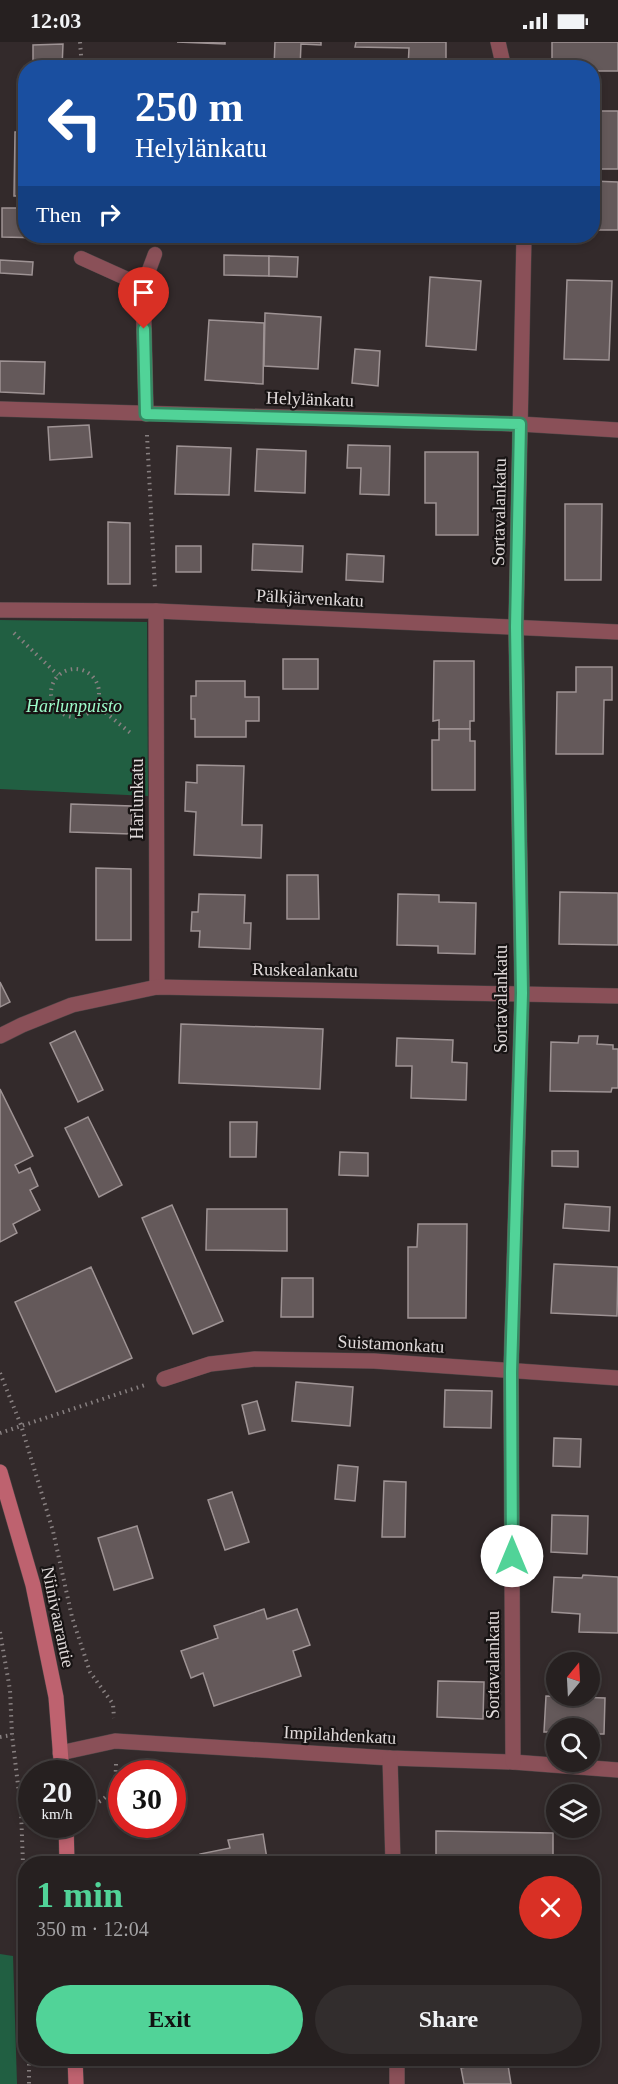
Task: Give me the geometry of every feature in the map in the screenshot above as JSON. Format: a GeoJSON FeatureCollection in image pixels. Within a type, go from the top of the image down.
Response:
{"type":"FeatureCollection","features":[{"type":"Feature","properties":{"kind":"main road","name":"Niinivaarantie"},"geometry":{"type":"LineString","coordinates":[[0,1472],[33,1584],[56,1697],[61,1760]]}},
{"type":"Feature","properties":{"kind":"main road"},"geometry":{"type":"LineString","coordinates":[[66,1838],[67,1856]]}},
{"type":"Feature","properties":{"kind":"main road"},"geometry":{"type":"LineString","coordinates":[[75,2066],[76,2084]]}},
{"type":"Feature","properties":{"kind":"street"},"geometry":{"type":"LineString","coordinates":[[498,42],[502,60]]}},
{"type":"Feature","properties":{"kind":"street","name":"Sortavalankatu"},"geometry":{"type":"LineString","coordinates":[[513,1762],[511,1372],[522,993],[516,627],[524,243]]}},
{"type":"Feature","properties":{"kind":"street"},"geometry":{"type":"LineString","coordinates":[[143,286],[146,414]]}},
{"type":"Feature","properties":{"kind":"street","name":"Helylänkatu"},"geometry":{"type":"LineString","coordinates":[[0,409],[520,424],[618,430]]}},
{"type":"Feature","properties":{"kind":"street","name":"Pälkjärvenkatu"},"geometry":{"type":"LineString","coordinates":[[0,610],[156,610],[618,632]]}},
{"type":"Feature","properties":{"kind":"street","name":"Harlunkatu"},"geometry":{"type":"LineString","coordinates":[[156,610],[157,987]]}},
{"type":"Feature","properties":{"kind":"street","name":"Ruskealankatu"},"geometry":{"type":"LineString","coordinates":[[0,1036],[22,1024],[72,1005],[157,987],[618,996]]}},
{"type":"Feature","properties":{"kind":"street","name":"Suistamonkatu"},"geometry":{"type":"LineString","coordinates":[[164,1379],[210,1364],[255,1359],[374,1361],[618,1378]]}},
{"type":"Feature","properties":{"kind":"street","name":"Impilahdenkatu"},"geometry":{"type":"LineString","coordinates":[[60,1753],[115,1741],[390,1758],[513,1762],[618,1770]]}},
{"type":"Feature","properties":{"kind":"street"},"geometry":{"type":"LineString","coordinates":[[390,1758],[393,1856]]}},
{"type":"Feature","properties":{"kind":"street"},"geometry":{"type":"LineString","coordinates":[[397,2066],[397,2084]]}},
{"type":"Feature","properties":{"kind":"lane"},"geometry":{"type":"LineString","coordinates":[[81,258],[143,286],[155,254]]}},
{"type":"Feature","properties":{"kind":"path"},"geometry":{"type":"LineString","coordinates":[[80,42],[81,60]]}},
{"type":"Feature","properties":{"kind":"path"},"geometry":{"type":"LineString","coordinates":[[146,414],[156,610]]}},
{"type":"Feature","properties":{"kind":"path"},"geometry":{"type":"LineString","coordinates":[[8,628],[58,675]]}},
{"type":"Feature","properties":{"kind":"path"},"geometry":{"type":"LineString","coordinates":[[79,669],[90,674],[97,683],[99,694],[96,705],[88,713],[76,717],[65,715],[56,708],[51,697],[52,686],[58,675],[68,670],[79,669]]}},
{"type":"Feature","properties":{"kind":"path"},"geometry":{"type":"LineString","coordinates":[[96,705],[157,754]]}},
{"type":"Feature","properties":{"kind":"path"},"geometry":{"type":"LineString","coordinates":[[0,1373],[21,1425],[53,1531],[72,1617],[90,1672],[113,1704],[116,1782],[106,1797],[96,1805]]}},
{"type":"Feature","properties":{"kind":"path"},"geometry":{"type":"LineString","coordinates":[[0,1432],[164,1379]]}},
{"type":"Feature","properties":{"kind":"path"},"geometry":{"type":"LineString","coordinates":[[0,1632],[10,1690],[18,1785]]}},
{"type":"Feature","properties":{"kind":"path"},"geometry":{"type":"LineString","coordinates":[[0,1737],[12,1735]]}},
{"type":"Feature","properties":{"kind":"path"},"geometry":{"type":"LineString","coordinates":[[22,1838],[23,1856]]}},
{"type":"Feature","properties":{"kind":"path"},"geometry":{"type":"LineString","coordinates":[[29,2066],[29,2084]]}},
{"type":"Feature","properties":{"kind":"green space","name":"Harlunpuisto"},"geometry":{"type":"Polygon","coordinates":[[[0,620],[147,622],[148,796],[0,789],[0,620]]]}},
{"type":"Feature","properties":{"kind":"green space"},"geometry":{"type":"Polygon","coordinates":[[[0,1954],[13,1956],[17,2084],[0,2084],[0,1954]]]}},
{"type":"Feature","properties":{"kind":"building"},"geometry":{"type":"Polygon","coordinates":[[[177,42],[225,42],[225,44],[177,42]]]}},
{"type":"Feature","properties":{"kind":"building"},"geometry":{"type":"Polygon","coordinates":[[[275,42],[321,42],[321,45],[301,44],[300,60],[274,60],[275,42]]]}},
{"type":"Feature","properties":{"kind":"building"},"geometry":{"type":"Polygon","coordinates":[[[356,42],[446,42],[446,60],[408,60],[409,48],[355,47],[356,42]]]}},
{"type":"Feature","properties":{"kind":"building"},"geometry":{"type":"Polygon","coordinates":[[[552,42],[618,42],[618,71],[600,71],[600,60],[552,60],[552,42]]]}},
{"type":"Feature","properties":{"kind":"building"},"geometry":{"type":"Polygon","coordinates":[[[63,44],[62,60],[33,60],[33,45],[63,44]]]}},
{"type":"Feature","properties":{"kind":"building"},"geometry":{"type":"Polygon","coordinates":[[[600,111],[618,111],[618,169],[600,169],[600,111]]]}},
{"type":"Feature","properties":{"kind":"building"},"geometry":{"type":"Polygon","coordinates":[[[15,132],[18,132],[18,196],[14,196],[15,132]]]}},
{"type":"Feature","properties":{"kind":"building"},"geometry":{"type":"Polygon","coordinates":[[[600,181],[618,182],[618,230],[600,230],[600,181]]]}},
{"type":"Feature","properties":{"kind":"building"},"geometry":{"type":"Polygon","coordinates":[[[2,208],[18,208],[18,237],[2,237],[2,208]]]}},
{"type":"Feature","properties":{"kind":"building"},"geometry":{"type":"Polygon","coordinates":[[[224,255],[269,256],[269,276],[224,275],[224,255]]]}},
{"type":"Feature","properties":{"kind":"building"},"geometry":{"type":"Polygon","coordinates":[[[269,256],[298,257],[297,277],[269,276],[269,256]]]}},
{"type":"Feature","properties":{"kind":"building"},"geometry":{"type":"Polygon","coordinates":[[[0,260],[33,262],[32,275],[0,273],[0,260]]]}},
{"type":"Feature","properties":{"kind":"building"},"geometry":{"type":"Polygon","coordinates":[[[430,277],[481,281],[476,350],[426,346],[430,277]]]}},
{"type":"Feature","properties":{"kind":"building"},"geometry":{"type":"Polygon","coordinates":[[[567,280],[612,281],[609,360],[564,359],[567,280]]]}},
{"type":"Feature","properties":{"kind":"building"},"geometry":{"type":"Polygon","coordinates":[[[265,313],[321,317],[318,369],[264,366],[265,313]]]}},
{"type":"Feature","properties":{"kind":"building"},"geometry":{"type":"Polygon","coordinates":[[[209,320],[264,323],[263,384],[205,380],[209,320]]]}},
{"type":"Feature","properties":{"kind":"building"},"geometry":{"type":"Polygon","coordinates":[[[355,349],[380,351],[378,386],[352,383],[355,349]]]}},
{"type":"Feature","properties":{"kind":"building"},"geometry":{"type":"Polygon","coordinates":[[[0,361],[45,362],[44,394],[0,392],[0,361]]]}},
{"type":"Feature","properties":{"kind":"building"},"geometry":{"type":"Polygon","coordinates":[[[89,425],[92,457],[50,460],[48,427],[89,425]]]}},
{"type":"Feature","properties":{"kind":"building"},"geometry":{"type":"Polygon","coordinates":[[[348,445],[390,446],[389,495],[360,494],[361,468],[347,468],[348,445]]]}},
{"type":"Feature","properties":{"kind":"building"},"geometry":{"type":"Polygon","coordinates":[[[177,446],[231,448],[229,495],[175,494],[177,446]]]}},
{"type":"Feature","properties":{"kind":"building"},"geometry":{"type":"Polygon","coordinates":[[[257,449],[306,451],[305,493],[255,491],[257,449]]]}},
{"type":"Feature","properties":{"kind":"building"},"geometry":{"type":"Polygon","coordinates":[[[425,452],[478,452],[478,535],[436,535],[436,503],[425,503],[425,452]]]}},
{"type":"Feature","properties":{"kind":"building"},"geometry":{"type":"Polygon","coordinates":[[[565,504],[602,504],[601,580],[565,580],[565,504]]]}},
{"type":"Feature","properties":{"kind":"building"},"geometry":{"type":"Polygon","coordinates":[[[108,522],[130,523],[130,584],[108,584],[108,522]]]}},
{"type":"Feature","properties":{"kind":"building"},"geometry":{"type":"Polygon","coordinates":[[[253,544],[303,546],[302,572],[252,570],[253,544]]]}},
{"type":"Feature","properties":{"kind":"building"},"geometry":{"type":"Polygon","coordinates":[[[176,546],[201,546],[201,572],[176,572],[176,546]]]}},
{"type":"Feature","properties":{"kind":"building"},"geometry":{"type":"Polygon","coordinates":[[[347,554],[384,556],[383,582],[346,580],[347,554]]]}},
{"type":"Feature","properties":{"kind":"building"},"geometry":{"type":"Polygon","coordinates":[[[283,659],[318,659],[318,689],[283,689],[283,659]]]}},
{"type":"Feature","properties":{"kind":"building"},"geometry":{"type":"Polygon","coordinates":[[[434,661],[474,661],[474,721],[470,721],[470,729],[439,729],[439,720],[433,721],[434,661]]]}},
{"type":"Feature","properties":{"kind":"building"},"geometry":{"type":"Polygon","coordinates":[[[576,667],[612,667],[612,700],[604,700],[603,754],[556,754],[557,692],[576,692],[576,667]]]}},
{"type":"Feature","properties":{"kind":"building"},"geometry":{"type":"Polygon","coordinates":[[[196,681],[245,681],[245,697],[259,697],[259,721],[246,721],[246,737],[195,737],[195,719],[191,719],[191,696],[196,696],[196,681]]]}},
{"type":"Feature","properties":{"kind":"building"},"geometry":{"type":"Polygon","coordinates":[[[439,729],[470,729],[470,741],[475,741],[475,790],[432,790],[432,740],[439,740],[439,729]]]}},
{"type":"Feature","properties":{"kind":"building"},"geometry":{"type":"Polygon","coordinates":[[[197,765],[244,766],[242,825],[262,825],[261,858],[194,855],[196,812],[185,811],[186,782],[197,783],[197,765]]]}},
{"type":"Feature","properties":{"kind":"building"},"geometry":{"type":"Polygon","coordinates":[[[71,804],[132,806],[131,834],[70,832],[71,804]]]}},
{"type":"Feature","properties":{"kind":"building"},"geometry":{"type":"Polygon","coordinates":[[[96,868],[131,869],[131,940],[96,940],[96,868]]]}},
{"type":"Feature","properties":{"kind":"building"},"geometry":{"type":"Polygon","coordinates":[[[287,875],[318,875],[319,919],[287,919],[287,875]]]}},
{"type":"Feature","properties":{"kind":"building"},"geometry":{"type":"Polygon","coordinates":[[[560,892],[618,893],[618,945],[559,944],[560,892]]]}},
{"type":"Feature","properties":{"kind":"building"},"geometry":{"type":"Polygon","coordinates":[[[199,894],[245,895],[244,923],[251,923],[250,949],[199,947],[200,931],[191,931],[192,912],[198,912],[199,894]]]}},
{"type":"Feature","properties":{"kind":"building"},"geometry":{"type":"Polygon","coordinates":[[[398,894],[439,895],[439,902],[476,903],[475,954],[438,953],[438,946],[397,945],[398,894]]]}},
{"type":"Feature","properties":{"kind":"building"},"geometry":{"type":"Polygon","coordinates":[[[0,982],[10,1002],[0,1007],[0,982]]]}},
{"type":"Feature","properties":{"kind":"building"},"geometry":{"type":"Polygon","coordinates":[[[181,1024],[323,1029],[320,1089],[179,1083],[181,1024]]]}},
{"type":"Feature","properties":{"kind":"building"},"geometry":{"type":"Polygon","coordinates":[[[75,1031],[103,1090],[78,1102],[50,1043],[75,1031]]]}},
{"type":"Feature","properties":{"kind":"building"},"geometry":{"type":"Polygon","coordinates":[[[579,1036],[598,1036],[597,1044],[613,1045],[613,1049],[618,1049],[618,1088],[612,1088],[611,1092],[550,1091],[551,1042],[578,1043],[579,1036]]]}},
{"type":"Feature","properties":{"kind":"building"},"geometry":{"type":"Polygon","coordinates":[[[397,1038],[453,1040],[452,1062],[467,1063],[466,1100],[411,1098],[412,1066],[396,1066],[397,1038]]]}},
{"type":"Feature","properties":{"kind":"building"},"geometry":{"type":"Polygon","coordinates":[[[0,1089],[33,1156],[15,1165],[19,1173],[30,1168],[38,1186],[30,1190],[40,1210],[13,1224],[17,1233],[0,1242],[0,1089]]]}},
{"type":"Feature","properties":{"kind":"building"},"geometry":{"type":"Polygon","coordinates":[[[88,1117],[122,1185],[99,1197],[65,1128],[88,1117]]]}},
{"type":"Feature","properties":{"kind":"building"},"geometry":{"type":"Polygon","coordinates":[[[230,1122],[257,1122],[256,1157],[230,1157],[230,1122]]]}},
{"type":"Feature","properties":{"kind":"building"},"geometry":{"type":"Polygon","coordinates":[[[552,1151],[578,1151],[578,1167],[552,1166],[552,1151]]]}},
{"type":"Feature","properties":{"kind":"building"},"geometry":{"type":"Polygon","coordinates":[[[340,1152],[368,1153],[368,1176],[339,1175],[340,1152]]]}},
{"type":"Feature","properties":{"kind":"building"},"geometry":{"type":"Polygon","coordinates":[[[565,1204],[610,1207],[609,1231],[563,1228],[565,1204]]]}},
{"type":"Feature","properties":{"kind":"building"},"geometry":{"type":"Polygon","coordinates":[[[172,1205],[223,1321],[193,1334],[142,1218],[172,1205]]]}},
{"type":"Feature","properties":{"kind":"building"},"geometry":{"type":"Polygon","coordinates":[[[207,1209],[287,1209],[287,1251],[206,1250],[207,1209]]]}},
{"type":"Feature","properties":{"kind":"building"},"geometry":{"type":"Polygon","coordinates":[[[418,1224],[467,1224],[466,1318],[408,1318],[408,1247],[417,1247],[418,1224]]]}},
{"type":"Feature","properties":{"kind":"building"},"geometry":{"type":"Polygon","coordinates":[[[554,1264],[618,1267],[617,1316],[551,1313],[554,1264]]]}},
{"type":"Feature","properties":{"kind":"building"},"geometry":{"type":"Polygon","coordinates":[[[91,1267],[132,1358],[56,1392],[15,1302],[91,1267]]]}},
{"type":"Feature","properties":{"kind":"building"},"geometry":{"type":"Polygon","coordinates":[[[282,1278],[313,1278],[313,1317],[281,1317],[282,1278]]]}},
{"type":"Feature","properties":{"kind":"building"},"geometry":{"type":"Polygon","coordinates":[[[296,1382],[353,1387],[350,1426],[292,1421],[296,1382]]]}},
{"type":"Feature","properties":{"kind":"building"},"geometry":{"type":"Polygon","coordinates":[[[445,1390],[492,1391],[491,1428],[444,1427],[445,1390]]]}},
{"type":"Feature","properties":{"kind":"building"},"geometry":{"type":"Polygon","coordinates":[[[257,1401],[265,1430],[249,1434],[242,1405],[257,1401]]]}},
{"type":"Feature","properties":{"kind":"building"},"geometry":{"type":"Polygon","coordinates":[[[554,1438],[581,1439],[580,1467],[553,1466],[554,1438]]]}},
{"type":"Feature","properties":{"kind":"building"},"geometry":{"type":"Polygon","coordinates":[[[338,1465],[358,1467],[355,1501],[335,1499],[338,1465]]]}},
{"type":"Feature","properties":{"kind":"building"},"geometry":{"type":"Polygon","coordinates":[[[384,1481],[406,1482],[405,1537],[382,1537],[384,1481]]]}},
{"type":"Feature","properties":{"kind":"building"},"geometry":{"type":"Polygon","coordinates":[[[232,1492],[249,1542],[225,1550],[208,1500],[232,1492]]]}},
{"type":"Feature","properties":{"kind":"building"},"geometry":{"type":"Polygon","coordinates":[[[552,1515],[588,1516],[587,1554],[551,1552],[552,1515]]]}},
{"type":"Feature","properties":{"kind":"building"},"geometry":{"type":"Polygon","coordinates":[[[137,1526],[153,1578],[114,1590],[98,1538],[137,1526]]]}},
{"type":"Feature","properties":{"kind":"building"},"geometry":{"type":"Polygon","coordinates":[[[583,1575],[618,1577],[618,1633],[579,1632],[580,1614],[552,1612],[554,1577],[582,1578],[583,1575]]]}},
{"type":"Feature","properties":{"kind":"building"},"geometry":{"type":"Polygon","coordinates":[[[264,1609],[267,1619],[297,1609],[310,1645],[293,1651],[301,1676],[214,1706],[203,1673],[191,1678],[181,1651],[218,1638],[214,1626],[264,1609]]]}},
{"type":"Feature","properties":{"kind":"building"},"geometry":{"type":"Polygon","coordinates":[[[438,1681],[484,1682],[483,1719],[437,1717],[438,1681]]]}},
{"type":"Feature","properties":{"kind":"building"},"geometry":{"type":"Polygon","coordinates":[[[546,1696],[546,1706],[600,1706],[600,1698],[605,1698],[604,1734],[600,1734],[600,1718],[546,1718],[546,1732],[544,1732],[546,1696]]]}},
{"type":"Feature","properties":{"kind":"building"},"geometry":{"type":"Polygon","coordinates":[[[436,1831],[546,1833],[546,1838],[553,1838],[553,1856],[436,1856],[436,1831]]]}},
{"type":"Feature","properties":{"kind":"building"},"geometry":{"type":"Polygon","coordinates":[[[263,1834],[267,1856],[200,1856],[200,1854],[230,1848],[228,1840],[263,1834]]]}},
{"type":"Feature","properties":{"kind":"building"},"geometry":{"type":"Polygon","coordinates":[[[508,2066],[511,2084],[464,2084],[461,2068],[508,2066]]]}},
{"type":"Feature","properties":{"kind":"route"},"geometry":{"type":"LineString","coordinates":[[144,329],[146,414],[520,424],[516,627],[522,993],[511,1372],[512,1556]]}}]}
